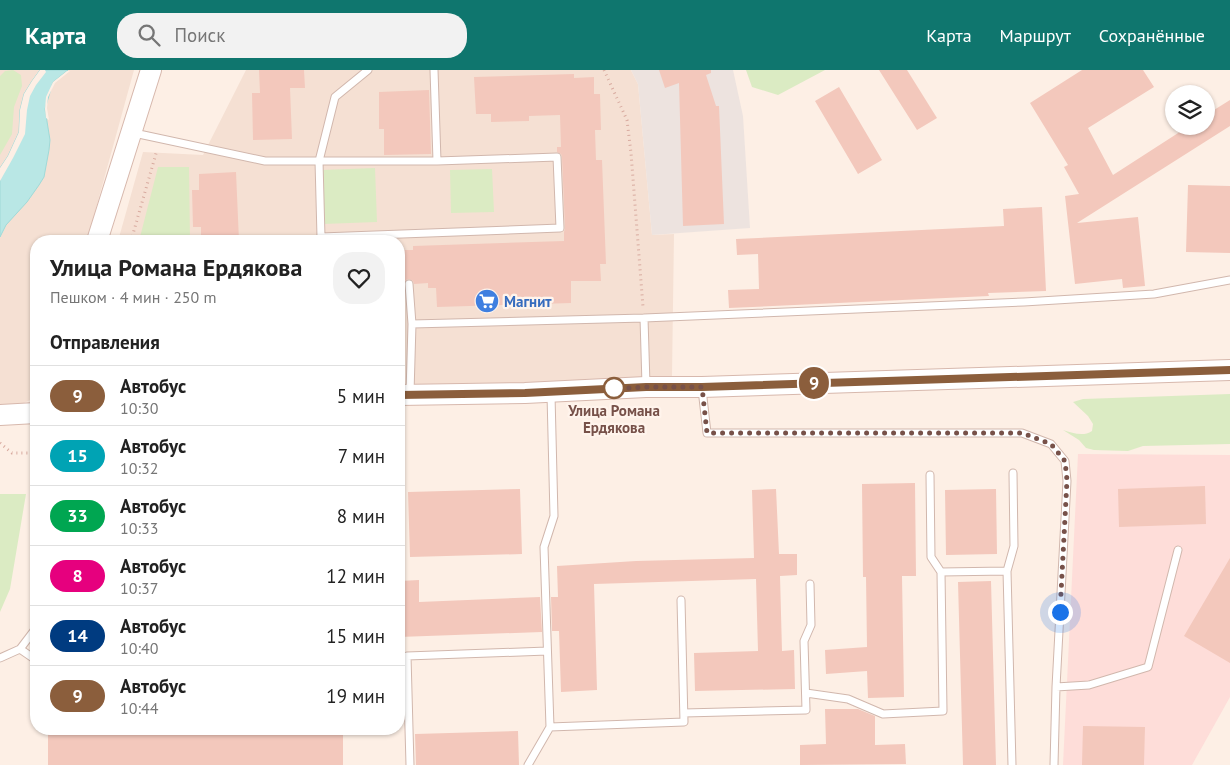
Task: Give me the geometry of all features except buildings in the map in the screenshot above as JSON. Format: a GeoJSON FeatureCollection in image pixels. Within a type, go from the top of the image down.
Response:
{"type":"FeatureCollection","features":[{"type":"Feature","properties":{"kind":"main road"},"geometry":{"type":"LineString","coordinates":[[99,235],[151,70]]}},
{"type":"Feature","properties":{"kind":"main road"},"geometry":{"type":"LineString","coordinates":[[405,395],[1230,370]]}},
{"type":"Feature","properties":{"kind":"main road"},"geometry":{"type":"LineString","coordinates":[[0,414],[30,413]]}},
{"type":"Feature","properties":{"kind":"lane"},"geometry":{"type":"LineString","coordinates":[[321,235],[319,161],[335,98],[368,70]]}},
{"type":"Feature","properties":{"kind":"lane"},"geometry":{"type":"LineString","coordinates":[[434,70],[437,161]]}},
{"type":"Feature","properties":{"kind":"lane"},"geometry":{"type":"LineString","coordinates":[[131,132],[265,161],[437,161],[557,157],[560,228],[374,235]]}},
{"type":"Feature","properties":{"kind":"lane"},"geometry":{"type":"LineString","coordinates":[[412,324],[644,318],[1014,302],[1154,294],[1230,280]]}},
{"type":"Feature","properties":{"kind":"lane"},"geometry":{"type":"LineString","coordinates":[[405,386],[412,324],[409,284]]}},
{"type":"Feature","properties":{"kind":"lane"},"geometry":{"type":"LineString","coordinates":[[644,318],[646,387]]}},
{"type":"Feature","properties":{"kind":"lane"},"geometry":{"type":"LineString","coordinates":[[702,387],[707,433],[1022,433],[1051,444],[1065,461],[1067,480],[1056,686],[1054,765]]}},
{"type":"Feature","properties":{"kind":"lane"},"geometry":{"type":"LineString","coordinates":[[528,765],[550,727],[544,547],[554,516],[551,392]]}},
{"type":"Feature","properties":{"kind":"lane"},"geometry":{"type":"LineString","coordinates":[[1012,765],[1007,571],[1014,546],[1013,473]]}},
{"type":"Feature","properties":{"kind":"lane"},"geometry":{"type":"LineString","coordinates":[[806,693],[848,699],[883,714],[943,712],[941,572],[931,557],[930,476]]}},
{"type":"Feature","properties":{"kind":"lane"},"geometry":{"type":"LineString","coordinates":[[1056,686],[1089,685],[1148,667],[1178,550]]}},
{"type":"Feature","properties":{"kind":"lane"},"geometry":{"type":"LineString","coordinates":[[941,572],[1007,571]]}},
{"type":"Feature","properties":{"kind":"lane"},"geometry":{"type":"LineString","coordinates":[[684,713],[806,710],[804,641],[811,625],[810,584]]}},
{"type":"Feature","properties":{"kind":"lane"},"geometry":{"type":"LineString","coordinates":[[550,727],[684,722],[681,600]]}},
{"type":"Feature","properties":{"kind":"lane"},"geometry":{"type":"LineString","coordinates":[[0,658],[20,649],[30,636]]}},
{"type":"Feature","properties":{"kind":"lane"},"geometry":{"type":"LineString","coordinates":[[20,649],[30,656]]}},
{"type":"Feature","properties":{"kind":"lane"},"geometry":{"type":"LineString","coordinates":[[410,765],[407,656],[547,651]]}},
{"type":"Feature","properties":{"kind":"path"},"geometry":{"type":"LineString","coordinates":[[604,70],[627,120],[632,153],[644,318]]}},
{"type":"Feature","properties":{"kind":"path"},"geometry":{"type":"LineString","coordinates":[[133,235],[160,138]]}},
{"type":"Feature","properties":{"kind":"path"},"geometry":{"type":"LineString","coordinates":[[0,443],[12,453],[30,453]]}},
{"type":"Feature","properties":{"kind":"shaded area"},"geometry":{"type":"Polygon","coordinates":[[[0,70],[134,70],[89,235],[30,235],[30,400],[10,410],[0,410],[0,70]]]}},
{"type":"Feature","properties":{"kind":"shaded area"},"geometry":{"type":"Polygon","coordinates":[[[246,70],[631,70],[638,84],[652,235],[674,234],[672,376],[405,388],[405,235],[120,235],[143,152],[203,155],[246,70]]]}},
{"type":"Feature","properties":{"kind":"shaded area"},"geometry":{"type":"Polygon","coordinates":[[[631,70],[733,70],[743,116],[750,228],[652,235],[638,84],[631,70]]]}},
{"type":"Feature","properties":{"kind":"shaded area"},"geometry":{"type":"Polygon","coordinates":[[[1078,454],[1230,455],[1230,697],[1192,765],[1063,765],[1078,454]]]}},
{"type":"Feature","properties":{"kind":"green space"},"geometry":{"type":"Polygon","coordinates":[[[13,70],[21,75],[22,86],[14,107],[12,134],[0,155],[0,76],[5,71],[13,70]]]}},
{"type":"Feature","properties":{"kind":"green space"},"geometry":{"type":"Polygon","coordinates":[[[746,70],[825,70],[778,95],[752,87],[746,70]]]}},
{"type":"Feature","properties":{"kind":"green space"},"geometry":{"type":"Polygon","coordinates":[[[158,167],[189,167],[190,235],[141,235],[158,167]]]}},
{"type":"Feature","properties":{"kind":"green space"},"geometry":{"type":"Polygon","coordinates":[[[375,168],[377,222],[323,224],[322,170],[375,168]]]}},
{"type":"Feature","properties":{"kind":"green space"},"geometry":{"type":"Polygon","coordinates":[[[492,169],[494,212],[451,213],[450,170],[492,169]]]}},
{"type":"Feature","properties":{"kind":"green space"},"geometry":{"type":"Polygon","coordinates":[[[1230,394],[1230,444],[1143,446],[1128,451],[1094,450],[1086,448],[1079,440],[1063,430],[1082,434],[1092,431],[1093,424],[1088,416],[1073,402],[1083,399],[1230,394]]]}},
{"type":"Feature","properties":{"kind":"green space"},"geometry":{"type":"Polygon","coordinates":[[[0,494],[26,494],[10,589],[0,612],[0,494]]]}},
{"type":"Feature","properties":{"kind":"water"},"geometry":{"type":"Polygon","coordinates":[[[40,70],[68,70],[53,82],[45,109],[50,140],[44,177],[27,202],[6,225],[0,237],[0,168],[19,132],[20,110],[24,94],[40,70]]]}},
{"type":"Feature","properties":{"kind":"pier"},"geometry":{"type":"Polygon","coordinates":[[[40,70],[45,70],[46,72],[30,96],[25,134],[0,181],[0,168],[19,132],[20,110],[24,94],[40,70]]]}},
{"type":"Feature","properties":{"kind":"pier"},"geometry":{"type":"Polygon","coordinates":[[[67,71],[70,71],[55,83],[48,97],[49,120],[46,118],[46,97],[53,82],[67,71]]]}},
{"type":"Feature","properties":{"kind":"bus line","name":"9"},"geometry":{"type":"LineString","coordinates":[[405,395],[525,393],[646,387],[702,387],[1230,370]]}},
{"type":"Feature","properties":{"kind":"place","name":"Магнит"},"geometry":{"type":"Point","coordinates":[487,301]}},
{"type":"Feature","properties":{"kind":"place","name":"Улица Романа Ердякова"},"geometry":{"type":"Point","coordinates":[614,388]}},
{"type":"Feature","properties":{"kind":"route"},"geometry":{"type":"LineString","coordinates":[[614,388],[608,389],[702,387],[707,433],[1022,433],[1051,444],[1065,461],[1067,480],[1060,612]]}}]}
